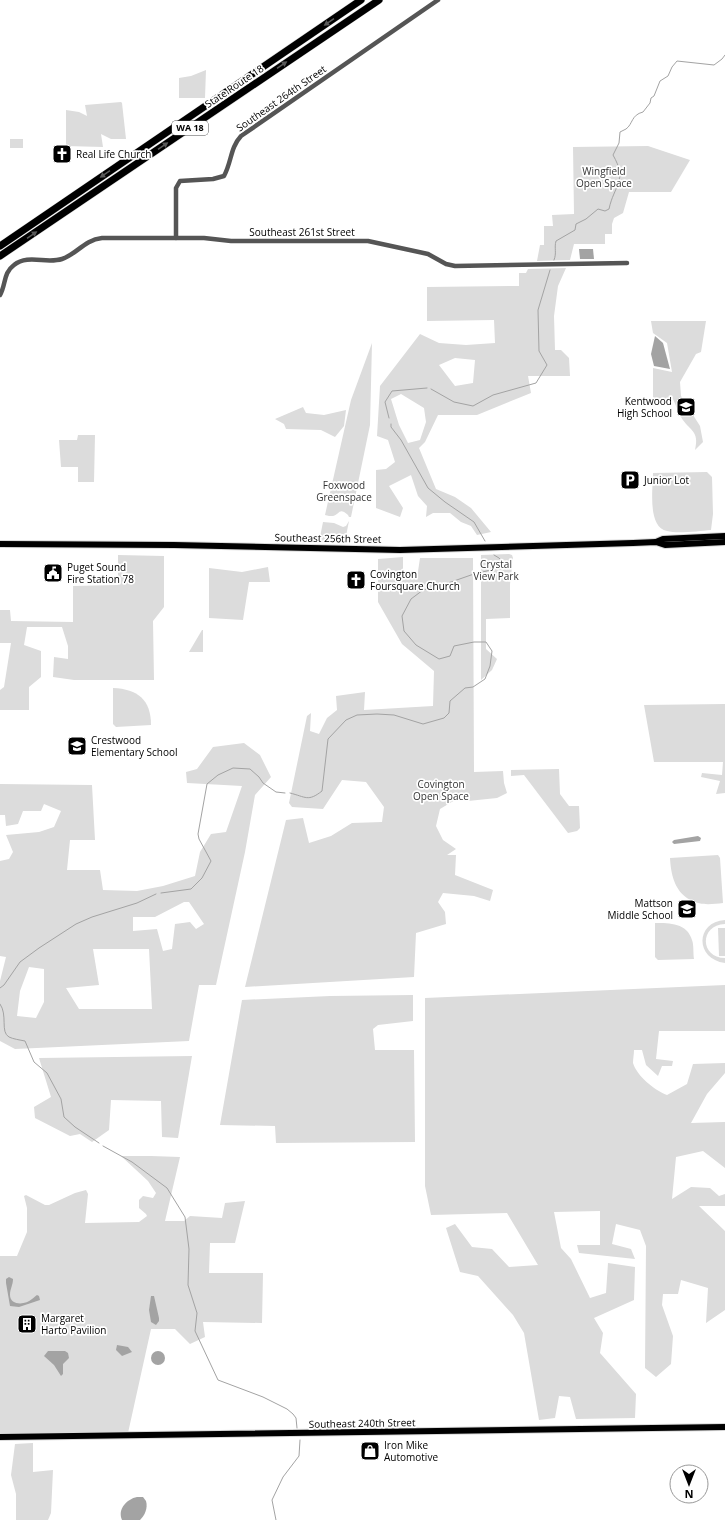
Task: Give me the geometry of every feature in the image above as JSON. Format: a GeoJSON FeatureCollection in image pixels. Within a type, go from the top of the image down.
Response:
{"type":"FeatureCollection","features":[{"type":"Feature","properties":{"kind":"highway","name":"State Route 18"},"geometry":{"type":"LineString","coordinates":[[0,246],[361,0]]}},
{"type":"Feature","properties":{"kind":"highway","name":"State Route 18"},"geometry":{"type":"LineString","coordinates":[[0,256],[379,0]]}},
{"type":"Feature","properties":{"kind":"main road","name":"Southeast 256th Street"},"geometry":{"type":"LineString","coordinates":[[656,542],[663,539],[725,536]]}},
{"type":"Feature","properties":{"kind":"main road","name":"Southeast 256th Street"},"geometry":{"type":"LineString","coordinates":[[0,544],[174,545],[400,550],[656,542],[665,545],[725,542]]}},
{"type":"Feature","properties":{"kind":"main road","name":"Southeast 240th Street"},"geometry":{"type":"LineString","coordinates":[[0,1437],[725,1427]]}},
{"type":"Feature","properties":{"kind":"street","name":"Southeast 264th Street"},"geometry":{"type":"LineString","coordinates":[[176,238],[176,188],[180,181],[213,179],[224,176],[229,166],[235,143],[241,136],[438,0]]}},
{"type":"Feature","properties":{"kind":"street","name":"Southeast 261st Street"},"geometry":{"type":"LineString","coordinates":[[0,295],[7,272],[18,262],[34,259],[62,259],[94,239],[204,238],[232,241],[368,241],[428,254],[446,264],[455,266],[627,263]]}},
{"type":"Feature","properties":{"kind":"green space"},"geometry":{"type":"Polygon","coordinates":[[[206,70],[205,98],[179,98],[179,78],[191,76],[206,70]]]}},
{"type":"Feature","properties":{"kind":"green space"},"geometry":{"type":"Polygon","coordinates":[[[121,102],[126,139],[111,139],[101,134],[103,147],[66,146],[66,110],[79,112],[87,116],[85,105],[121,102]]]}},
{"type":"Feature","properties":{"kind":"green space"},"geometry":{"type":"Polygon","coordinates":[[[10,139],[23,139],[23,148],[10,148],[10,139]]]}},
{"type":"Feature","properties":{"kind":"green space","name":"Wingfield Open Space"},"geometry":{"type":"Polygon","coordinates":[[[648,146],[690,160],[671,192],[629,192],[623,213],[614,218],[612,224],[612,234],[605,234],[605,244],[574,244],[570,260],[537,261],[540,245],[544,245],[544,226],[553,226],[552,215],[574,214],[573,147],[648,146]]]}},
{"type":"Feature","properties":{"kind":"green space"},"geometry":{"type":"Polygon","coordinates":[[[566,268],[558,286],[554,316],[555,350],[561,350],[569,358],[570,376],[528,376],[531,393],[477,415],[438,415],[425,442],[419,448],[436,489],[455,497],[471,508],[491,532],[477,535],[471,526],[461,522],[450,513],[433,513],[426,517],[427,506],[418,496],[411,475],[389,486],[403,508],[400,517],[376,508],[376,470],[386,469],[395,462],[388,440],[377,436],[380,386],[420,334],[439,343],[466,345],[495,343],[494,320],[427,321],[427,287],[519,286],[519,273],[526,273],[528,269],[566,268]],[[455,358],[439,365],[455,386],[473,383],[475,360],[455,358]],[[401,394],[391,399],[399,425],[408,443],[420,440],[426,422],[424,408],[401,394]]]}},
{"type":"Feature","properties":{"kind":"green space"},"geometry":{"type":"Polygon","coordinates":[[[651,321],[706,321],[701,352],[696,354],[680,382],[681,396],[700,426],[703,442],[695,450],[695,434],[684,422],[673,399],[653,400],[653,368],[672,372],[667,343],[653,333],[651,321]]]}},
{"type":"Feature","properties":{"kind":"green space","name":"Foxwood Greenspace"},"geometry":{"type":"Polygon","coordinates":[[[372,343],[370,425],[351,517],[341,511],[333,516],[325,515],[351,400],[372,343]]]}},
{"type":"Feature","properties":{"kind":"green space"},"geometry":{"type":"Polygon","coordinates":[[[303,407],[306,413],[324,415],[346,410],[344,426],[335,437],[321,430],[286,429],[284,424],[275,419],[303,407]]]}},
{"type":"Feature","properties":{"kind":"green space"},"geometry":{"type":"Polygon","coordinates":[[[78,435],[95,435],[94,482],[78,482],[78,467],[61,467],[59,440],[77,440],[78,435]]]}},
{"type":"Feature","properties":{"kind":"green space"},"geometry":{"type":"Polygon","coordinates":[[[707,472],[712,477],[713,514],[711,530],[676,532],[667,531],[661,528],[656,522],[652,506],[653,473],[707,472]]]}},
{"type":"Feature","properties":{"kind":"green space","name":"Foxwood Greenspace"},"geometry":{"type":"Polygon","coordinates":[[[349,521],[345,541],[319,542],[323,522],[334,523],[343,527],[346,526],[349,521]]]}},
{"type":"Feature","properties":{"kind":"green space"},"geometry":{"type":"Polygon","coordinates":[[[118,555],[164,556],[164,607],[153,621],[154,680],[74,680],[53,677],[54,657],[68,659],[68,646],[62,627],[27,627],[24,645],[41,651],[41,677],[29,687],[29,710],[0,710],[0,690],[4,687],[11,643],[0,643],[0,610],[10,610],[11,621],[73,622],[73,586],[118,585],[118,555]]]}},
{"type":"Feature","properties":{"kind":"green space","name":"Crystal View Park"},"geometry":{"type":"Polygon","coordinates":[[[481,555],[512,555],[513,558],[510,584],[510,618],[486,619],[486,649],[497,659],[492,670],[481,680],[481,555]]]}},
{"type":"Feature","properties":{"kind":"green space","name":"Covington Open Space"},"geometry":{"type":"Polygon","coordinates":[[[403,557],[403,573],[417,578],[420,558],[473,558],[474,772],[503,771],[507,793],[497,798],[468,801],[455,800],[440,809],[436,826],[443,840],[456,849],[447,855],[456,855],[455,875],[493,890],[490,901],[474,896],[443,893],[438,902],[445,912],[446,924],[416,933],[414,977],[245,987],[286,820],[303,818],[309,843],[331,836],[352,823],[382,822],[384,807],[366,782],[342,780],[323,809],[292,807],[289,803],[307,716],[311,713],[310,731],[319,734],[327,718],[337,710],[336,696],[365,692],[364,710],[433,706],[434,671],[402,644],[378,602],[378,559],[403,557]]]}},
{"type":"Feature","properties":{"kind":"green space"},"geometry":{"type":"Polygon","coordinates":[[[268,567],[270,582],[249,582],[243,620],[209,618],[209,568],[242,572],[268,567]]]}},
{"type":"Feature","properties":{"kind":"green space"},"geometry":{"type":"Polygon","coordinates":[[[202,630],[203,652],[189,652],[202,630]]]}},
{"type":"Feature","properties":{"kind":"green space"},"geometry":{"type":"Polygon","coordinates":[[[113,688],[129,691],[141,698],[149,709],[151,725],[116,727],[113,724],[113,688]]]}},
{"type":"Feature","properties":{"kind":"green space"},"geometry":{"type":"Polygon","coordinates":[[[725,704],[725,793],[716,794],[720,781],[701,777],[702,773],[722,775],[723,762],[654,762],[644,705],[725,704]]]}},
{"type":"Feature","properties":{"kind":"green space"},"geometry":{"type":"Polygon","coordinates":[[[244,743],[260,755],[271,777],[255,795],[245,852],[216,985],[199,985],[189,1041],[15,1049],[0,1041],[0,981],[6,957],[0,956],[0,861],[9,859],[13,852],[6,835],[39,832],[54,827],[61,811],[44,804],[41,811],[23,811],[18,824],[6,826],[5,815],[0,815],[0,784],[92,785],[95,840],[70,840],[67,870],[100,870],[103,890],[137,891],[163,886],[195,876],[200,852],[211,834],[226,832],[242,786],[187,783],[186,772],[197,769],[213,747],[244,743]],[[184,902],[155,917],[133,917],[133,931],[157,929],[163,951],[172,949],[175,924],[190,922],[196,929],[204,924],[189,902],[184,902]],[[93,949],[99,985],[66,988],[79,1009],[152,1009],[149,949],[93,949]],[[29,967],[20,991],[17,1016],[36,1018],[44,1002],[44,969],[29,967]]]}},
{"type":"Feature","properties":{"kind":"green space"},"geometry":{"type":"Polygon","coordinates":[[[559,769],[560,794],[569,806],[579,806],[580,828],[577,831],[568,833],[524,775],[511,776],[511,770],[559,769]]]}},
{"type":"Feature","properties":{"kind":"green space"},"geometry":{"type":"Polygon","coordinates":[[[718,855],[720,858],[723,903],[701,904],[684,896],[673,879],[670,858],[718,855]]]}},
{"type":"Feature","properties":{"kind":"green space"},"geometry":{"type":"Polygon","coordinates":[[[725,920],[725,924],[717,926],[711,930],[707,935],[706,941],[707,948],[711,953],[717,957],[725,958],[725,963],[715,960],[708,955],[702,941],[704,933],[708,927],[715,922],[725,920]]]}},
{"type":"Feature","properties":{"kind":"green space"},"geometry":{"type":"Polygon","coordinates":[[[655,923],[677,925],[686,930],[690,934],[693,942],[694,959],[658,960],[655,957],[655,923]]]}},
{"type":"Feature","properties":{"kind":"green space"},"geometry":{"type":"Polygon","coordinates":[[[718,928],[725,928],[725,956],[719,956],[718,928]]]}},
{"type":"Feature","properties":{"kind":"green space"},"geometry":{"type":"Polygon","coordinates":[[[725,985],[725,1031],[659,1031],[656,1059],[673,1061],[672,1066],[662,1066],[658,1076],[646,1065],[642,1050],[634,1050],[633,1063],[642,1078],[657,1090],[667,1095],[687,1084],[693,1064],[725,1063],[725,1073],[707,1094],[691,1123],[725,1122],[725,1168],[703,1151],[676,1157],[672,1199],[691,1187],[710,1188],[719,1196],[725,1194],[725,1206],[699,1206],[725,1231],[725,1310],[706,1323],[708,1288],[681,1280],[678,1294],[663,1294],[662,1305],[673,1336],[671,1364],[656,1377],[645,1368],[646,1246],[640,1230],[616,1224],[612,1244],[631,1249],[635,1259],[579,1253],[577,1245],[600,1245],[600,1211],[554,1212],[561,1248],[571,1259],[590,1298],[606,1293],[608,1263],[635,1267],[634,1300],[594,1318],[603,1333],[600,1353],[636,1394],[635,1418],[576,1419],[570,1397],[559,1396],[555,1418],[539,1420],[524,1333],[513,1315],[478,1276],[460,1272],[446,1228],[455,1224],[472,1247],[492,1249],[509,1267],[538,1265],[507,1213],[431,1215],[425,1186],[425,998],[725,985]]]}},
{"type":"Feature","properties":{"kind":"green space"},"geometry":{"type":"Polygon","coordinates":[[[413,995],[413,1021],[378,1025],[373,1029],[375,1050],[414,1050],[415,1142],[276,1143],[275,1126],[220,1125],[242,1000],[330,996],[413,995]]]}},
{"type":"Feature","properties":{"kind":"green space"},"geometry":{"type":"Polygon","coordinates":[[[192,1056],[178,1138],[162,1137],[161,1101],[111,1100],[109,1130],[92,1142],[80,1134],[70,1136],[35,1118],[34,1107],[51,1097],[39,1058],[192,1056]]]}},
{"type":"Feature","properties":{"kind":"green space"},"geometry":{"type":"Polygon","coordinates":[[[121,1156],[180,1157],[165,1221],[184,1221],[190,1216],[222,1218],[225,1203],[245,1201],[235,1243],[210,1243],[209,1273],[263,1273],[262,1323],[203,1322],[205,1337],[190,1344],[175,1329],[151,1329],[128,1433],[0,1434],[0,1256],[17,1256],[27,1232],[27,1208],[24,1196],[26,1195],[45,1205],[49,1205],[75,1193],[86,1190],[88,1194],[85,1223],[139,1222],[147,1216],[139,1208],[139,1200],[143,1196],[153,1198],[156,1193],[148,1181],[121,1156]]]}},
{"type":"Feature","properties":{"kind":"green space"},"geometry":{"type":"Polygon","coordinates":[[[33,1443],[33,1472],[53,1470],[51,1513],[48,1520],[16,1520],[16,1494],[11,1475],[15,1444],[33,1443]]]}},
{"type":"Feature","properties":{"kind":"shaded area"},"geometry":{"type":"Polygon","coordinates":[[[579,249],[593,249],[594,259],[580,259],[579,249]]]}},
{"type":"Feature","properties":{"kind":"shaded area"},"geometry":{"type":"Polygon","coordinates":[[[655,336],[663,343],[670,369],[654,366],[651,354],[655,336]]]}},
{"type":"Feature","properties":{"kind":"shaded area"},"geometry":{"type":"Polygon","coordinates":[[[698,836],[701,838],[700,841],[674,844],[672,842],[674,840],[698,836]]]}},
{"type":"Feature","properties":{"kind":"shaded area"},"geometry":{"type":"Polygon","coordinates":[[[9,1277],[13,1279],[10,1295],[11,1299],[15,1303],[29,1301],[37,1295],[39,1296],[40,1300],[19,1307],[10,1306],[6,1283],[6,1279],[9,1277]]]}},
{"type":"Feature","properties":{"kind":"shaded area"},"geometry":{"type":"Polygon","coordinates":[[[151,1296],[154,1296],[159,1318],[156,1325],[151,1322],[149,1310],[151,1296]]]}},
{"type":"Feature","properties":{"kind":"shaded area"},"geometry":{"type":"Polygon","coordinates":[[[117,1345],[128,1347],[132,1352],[122,1356],[116,1350],[117,1345]]]}},
{"type":"Feature","properties":{"kind":"shaded area"},"geometry":{"type":"Polygon","coordinates":[[[48,1351],[65,1351],[68,1353],[69,1358],[63,1364],[63,1374],[61,1376],[54,1365],[44,1356],[48,1351]]]}},
{"type":"Feature","properties":{"kind":"shaded area"},"geometry":{"type":"Polygon","coordinates":[[[158,1351],[163,1353],[165,1358],[163,1363],[158,1365],[153,1363],[151,1358],[153,1353],[158,1351]]]}},
{"type":"Feature","properties":{"kind":"shaded area"},"geometry":{"type":"Polygon","coordinates":[[[137,1497],[143,1497],[147,1504],[146,1511],[143,1516],[140,1520],[122,1520],[122,1508],[127,1502],[137,1497]]]}},
{"type":"Feature","properties":{"kind":"waterway"},"geometry":{"type":"LineString","coordinates":[[554,260],[556,241],[575,230],[576,224],[586,219],[598,209],[605,211],[609,209],[620,177],[613,155],[619,143],[620,132],[628,127],[636,115],[643,112],[650,103],[651,98],[654,96],[660,81],[668,76],[672,67],[677,61],[714,65],[725,55]]}},
{"type":"Feature","properties":{"kind":"waterway"},"geometry":{"type":"LineString","coordinates":[[431,389],[454,402],[473,406],[493,395],[536,383],[547,365],[539,351],[538,310],[550,270]]}},
{"type":"Feature","properties":{"kind":"waterway"},"geometry":{"type":"LineString","coordinates":[[389,418],[385,402],[392,391],[427,388]]}},
{"type":"Feature","properties":{"kind":"waterway"},"geometry":{"type":"LineString","coordinates":[[391,424],[391,427],[401,440],[428,488],[474,522],[485,541]]}},
{"type":"Feature","properties":{"kind":"waterway"},"geometry":{"type":"LineString","coordinates":[[290,793],[310,798],[322,791],[328,739],[346,720],[357,715],[377,714],[394,715],[423,724],[444,718],[449,713],[450,701],[465,688],[473,687],[485,679],[490,666],[492,651],[486,642],[474,642],[454,646],[450,656],[439,659],[416,645],[404,631],[402,616],[411,599],[423,590],[502,567],[503,562],[494,555]]}},
{"type":"Feature","properties":{"kind":"waterway"},"geometry":{"type":"LineString","coordinates":[[161,893],[191,889],[202,878],[211,861],[199,839],[198,834],[207,784],[218,775],[233,768],[250,769],[263,783],[276,792],[285,793]]}},
{"type":"Feature","properties":{"kind":"waterway"},"geometry":{"type":"LineString","coordinates":[[0,988],[4,985],[20,962],[76,924],[92,917],[137,903],[156,894]]}},
{"type":"Feature","properties":{"kind":"waterway"},"geometry":{"type":"LineString","coordinates":[[0,1004],[4,1013],[4,1027],[6,1035],[11,1038],[25,1041],[34,1062],[47,1073],[61,1099],[64,1117],[75,1127],[99,1143]]}},
{"type":"Feature","properties":{"kind":"waterway"},"geometry":{"type":"LineString","coordinates":[[103,1146],[132,1162],[167,1188],[185,1217],[189,1249],[188,1285],[197,1313],[195,1331],[218,1380],[263,1397],[287,1409],[296,1418],[297,1428]]}},
{"type":"Feature","properties":{"kind":"waterway"},"geometry":{"type":"LineString","coordinates":[[276,1520],[272,1500],[283,1477],[299,1456],[300,1440]]}},
{"type":"Feature","properties":{"kind":"place","name":"Real Life Church"},"geometry":{"type":"Point","coordinates":[62,154]}},
{"type":"Feature","properties":{"kind":"place","name":"Kentwood High School"},"geometry":{"type":"Point","coordinates":[686,407]}},
{"type":"Feature","properties":{"kind":"place","name":"Junior Lot"},"geometry":{"type":"Point","coordinates":[630,480]}},
{"type":"Feature","properties":{"kind":"place","name":"Puget Sound Fire Station 78"},"geometry":{"type":"Point","coordinates":[53,573]}},
{"type":"Feature","properties":{"kind":"place","name":"Covington Foursquare Church"},"geometry":{"type":"Point","coordinates":[356,580]}},
{"type":"Feature","properties":{"kind":"place","name":"Crestwood Elementary School"},"geometry":{"type":"Point","coordinates":[77,746]}},
{"type":"Feature","properties":{"kind":"place","name":"Mattson Middle School"},"geometry":{"type":"Point","coordinates":[687,909]}},
{"type":"Feature","properties":{"kind":"place","name":"Margaret Harto Pavilion"},"geometry":{"type":"Point","coordinates":[27,1324]}},
{"type":"Feature","properties":{"kind":"place","name":"Iron Mike Automotive"},"geometry":{"type":"Point","coordinates":[370,1451]}}]}
